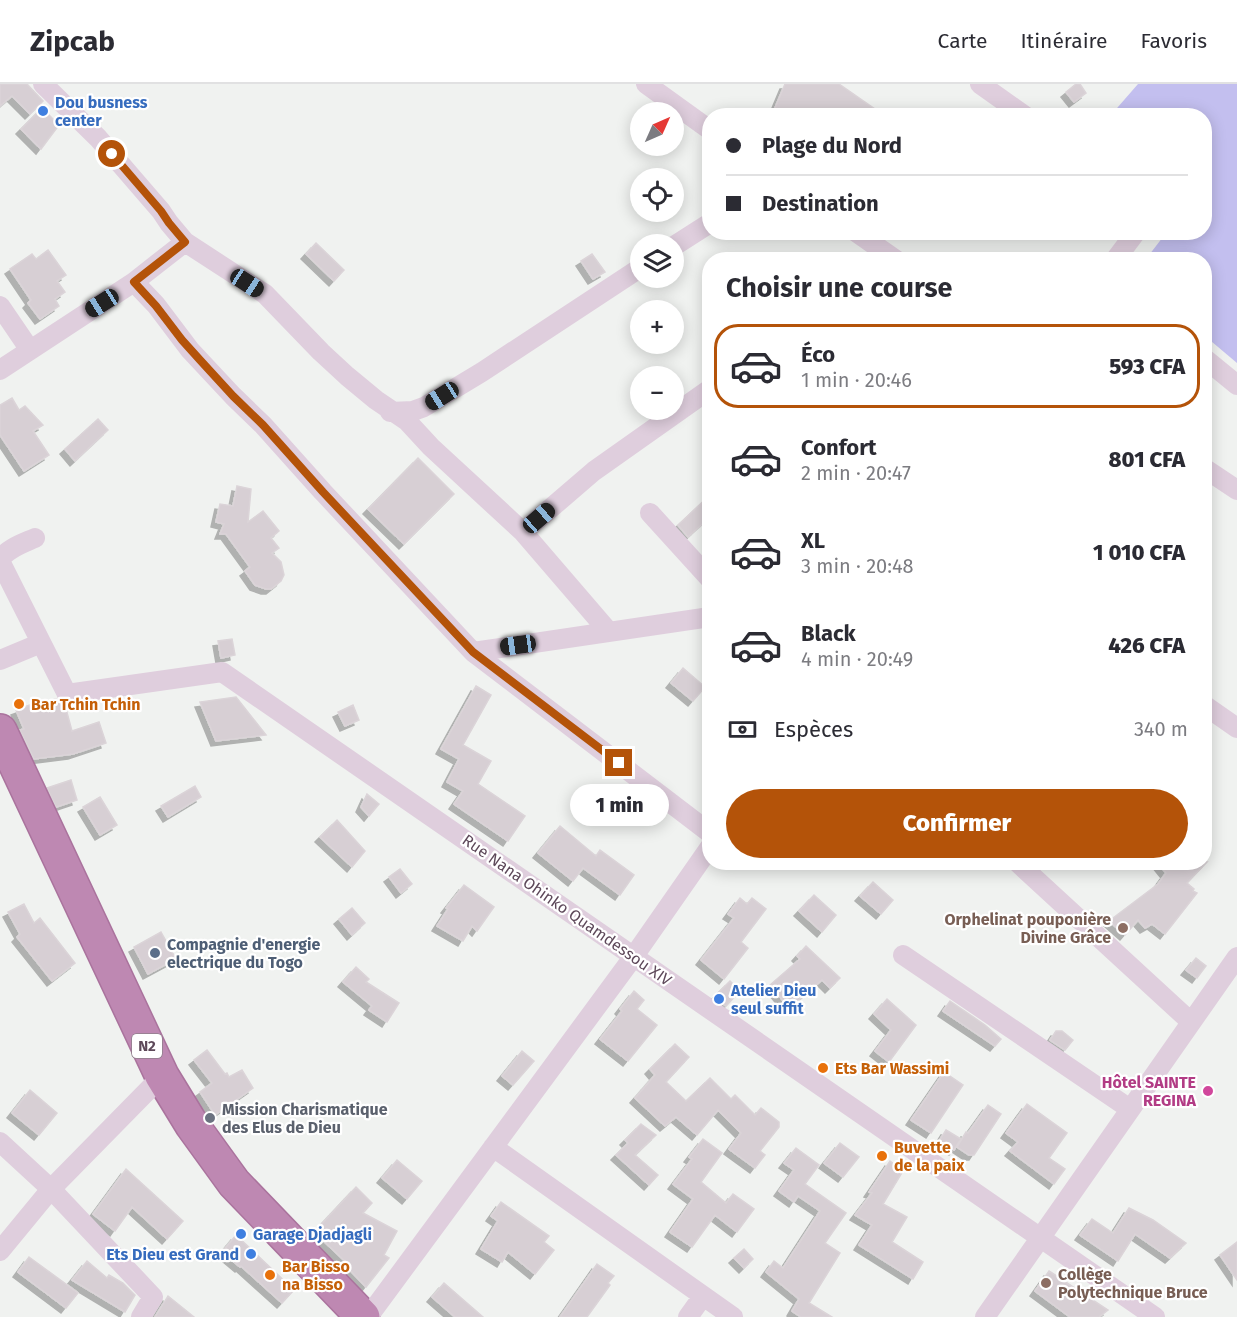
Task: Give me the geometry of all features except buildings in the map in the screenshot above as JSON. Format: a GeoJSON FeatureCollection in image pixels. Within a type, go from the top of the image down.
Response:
{"type":"FeatureCollection","features":[{"type":"Feature","properties":{"kind":"highway","name":"N2"},"geometry":{"type":"LineString","coordinates":[[0,731],[162,1077],[198,1134],[234,1183],[363,1317]]}},
{"type":"Feature","properties":{"kind":"street"},"geometry":{"type":"LineString","coordinates":[[43,84],[98,138],[185,242],[265,294],[347,376],[376,400],[407,421],[431,447],[523,532],[609,632]]}},
{"type":"Feature","properties":{"kind":"street"},"geometry":{"type":"LineString","coordinates":[[646,84],[702,124]]}},
{"type":"Feature","properties":{"kind":"street"},"geometry":{"type":"LineString","coordinates":[[980,84],[1014,108]]}},
{"type":"Feature","properties":{"kind":"street"},"geometry":{"type":"LineString","coordinates":[[684,240],[702,228]]}},
{"type":"Feature","properties":{"kind":"street"},"geometry":{"type":"LineString","coordinates":[[867,240],[885,252]]}},
{"type":"Feature","properties":{"kind":"street"},"geometry":{"type":"LineString","coordinates":[[0,370],[134,282],[185,242]]}},
{"type":"Feature","properties":{"kind":"street"},"geometry":{"type":"LineString","coordinates":[[387,406],[387,412],[413,411],[424,407],[482,372],[630,275]]}},
{"type":"Feature","properties":{"kind":"street"},"geometry":{"type":"LineString","coordinates":[[134,282],[200,360],[473,652],[702,827]]}},
{"type":"Feature","properties":{"kind":"street"},"geometry":{"type":"LineString","coordinates":[[0,306],[30,350]]}},
{"type":"Feature","properties":{"kind":"street"},"geometry":{"type":"LineString","coordinates":[[1212,365],[1237,385]]}},
{"type":"Feature","properties":{"kind":"street"},"geometry":{"type":"LineString","coordinates":[[523,532],[594,471],[702,396]]}},
{"type":"Feature","properties":{"kind":"street"},"geometry":{"type":"LineString","coordinates":[[424,407],[421,422],[422,437],[431,447]]}},
{"type":"Feature","properties":{"kind":"street"},"geometry":{"type":"LineString","coordinates":[[1212,473],[1237,490]]}},
{"type":"Feature","properties":{"kind":"street"},"geometry":{"type":"LineString","coordinates":[[650,513],[702,570]]}},
{"type":"Feature","properties":{"kind":"street"},"geometry":{"type":"LineString","coordinates":[[0,660],[41,643],[0,561],[2,556],[20,544],[35,538]]}},
{"type":"Feature","properties":{"kind":"street"},"geometry":{"type":"LineString","coordinates":[[473,652],[702,618]]}},
{"type":"Feature","properties":{"kind":"street","name":"Rue Nana Ohinko Quamdessou XIV"},"geometry":{"type":"LineString","coordinates":[[41,643],[67,694],[222,672],[1155,1317]]}},
{"type":"Feature","properties":{"kind":"street"},"geometry":{"type":"LineString","coordinates":[[1212,711],[1237,728]]}},
{"type":"Feature","properties":{"kind":"street"},"geometry":{"type":"LineString","coordinates":[[368,1317],[634,956],[702,858]]}},
{"type":"Feature","properties":{"kind":"street"},"geometry":{"type":"LineString","coordinates":[[1026,870],[1191,1022]]}},
{"type":"Feature","properties":{"kind":"street"},"geometry":{"type":"LineString","coordinates":[[903,955],[1130,1109]]}},
{"type":"Feature","properties":{"kind":"street"},"geometry":{"type":"LineString","coordinates":[[985,1317],[1237,957]]}},
{"type":"Feature","properties":{"kind":"street"},"geometry":{"type":"LineString","coordinates":[[0,1251],[51,1189],[162,1077]]}},
{"type":"Feature","properties":{"kind":"street"},"geometry":{"type":"LineString","coordinates":[[0,1142],[51,1189],[153,1297],[141,1317]]}},
{"type":"Feature","properties":{"kind":"street"},"geometry":{"type":"LineString","coordinates":[[493,1147],[733,1317]]}},
{"type":"Feature","properties":{"kind":"street"},"geometry":{"type":"LineString","coordinates":[[688,1317],[703,1296]]}},
{"type":"Feature","properties":{"kind":"shaded area"},"geometry":{"type":"Polygon","coordinates":[[[1138,84],[1237,84],[1237,363],[1212,342],[1212,252],[1151,252],[1161,240],[1212,240],[1212,108],[1117,108],[1138,84]]]}},
{"type":"Feature","properties":{"kind":"place","name":"Dou busness center"},"geometry":{"type":"Point","coordinates":[43,111]}},
{"type":"Feature","properties":{"kind":"place","name":"Bar Tchin Tchin"},"geometry":{"type":"Point","coordinates":[19,704]}},
{"type":"Feature","properties":{"kind":"place","name":"Orphelinat pouponière Divine Grâce"},"geometry":{"type":"Point","coordinates":[1123,928]}},
{"type":"Feature","properties":{"kind":"place","name":"Compagnie d'energie electrique du Togo"},"geometry":{"type":"Point","coordinates":[155,953]}},
{"type":"Feature","properties":{"kind":"place","name":"Atelier Dieu seul suffit"},"geometry":{"type":"Point","coordinates":[719,999]}},
{"type":"Feature","properties":{"kind":"place","name":"Ets Bar Wassimi"},"geometry":{"type":"Point","coordinates":[823,1068]}},
{"type":"Feature","properties":{"kind":"place","name":"Hôtel SAINTE REGINA"},"geometry":{"type":"Point","coordinates":[1208,1091]}},
{"type":"Feature","properties":{"kind":"place","name":"Mission Charismatique des Elus de Dieu"},"geometry":{"type":"Point","coordinates":[210,1118]}},
{"type":"Feature","properties":{"kind":"place","name":"Buvette de la paix"},"geometry":{"type":"Point","coordinates":[882,1156]}},
{"type":"Feature","properties":{"kind":"place","name":"Garage Djadjagli"},"geometry":{"type":"Point","coordinates":[241,1234]}},
{"type":"Feature","properties":{"kind":"place","name":"Ets Dieu est Grand"},"geometry":{"type":"Point","coordinates":[251,1254]}},
{"type":"Feature","properties":{"kind":"place","name":"Bar Bisso na Bisso"},"geometry":{"type":"Point","coordinates":[270,1275]}},
{"type":"Feature","properties":{"kind":"place","name":"Collège Polytechnique Bruce"},"geometry":{"type":"Point","coordinates":[1046,1283]}},
{"type":"Feature","properties":{"kind":"route"},"geometry":{"type":"LineString","coordinates":[[112,154],[185,242],[134,282],[182,340],[473,652],[619,763]]}}]}
